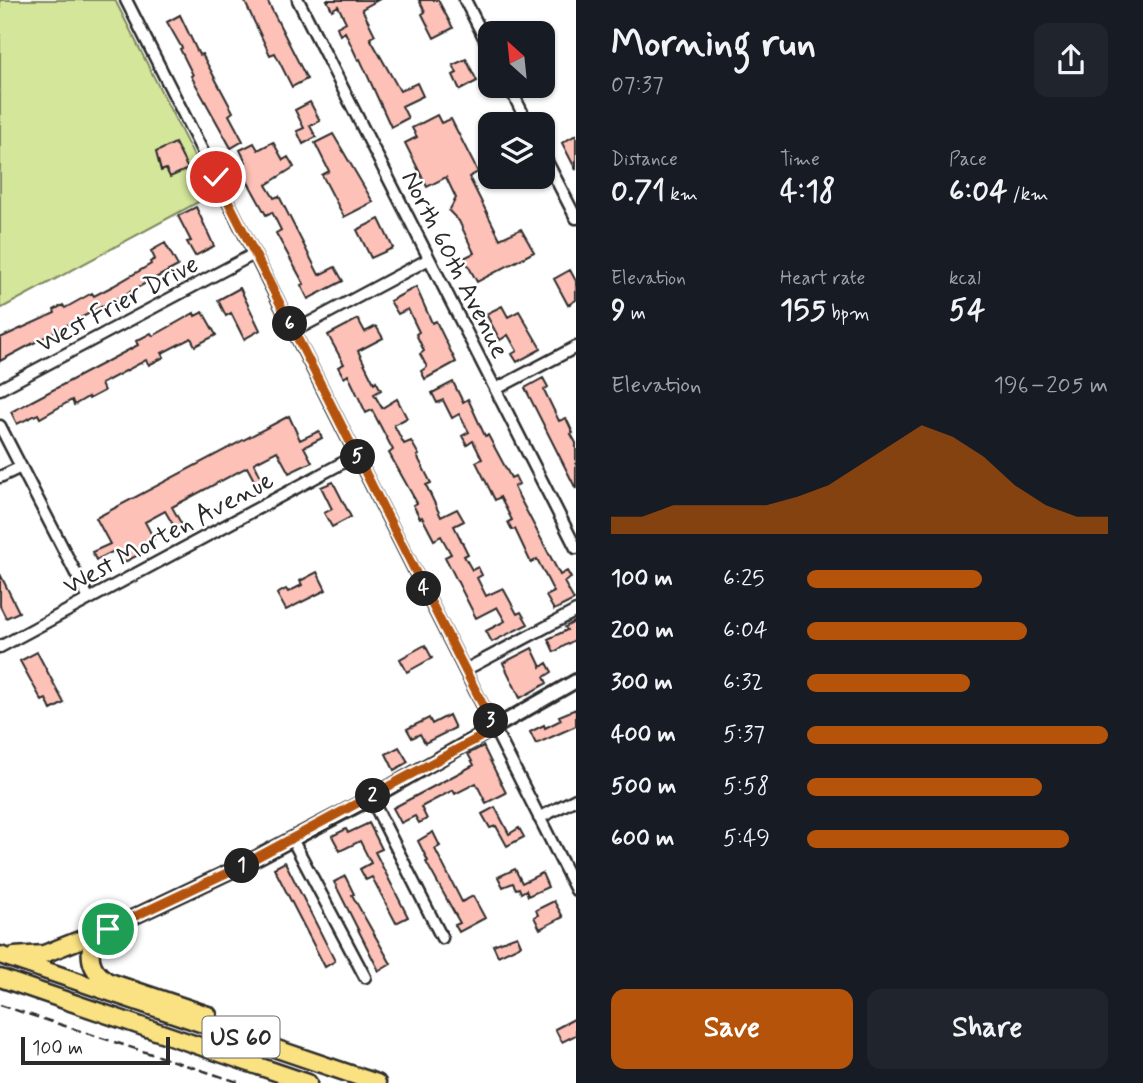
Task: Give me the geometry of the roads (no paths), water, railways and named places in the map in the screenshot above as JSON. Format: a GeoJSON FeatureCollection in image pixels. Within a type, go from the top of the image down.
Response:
{"type":"FeatureCollection","features":[{"type":"Feature","properties":{"kind":"highway"},"geometry":{"type":"LineString","coordinates":[[0,954],[44,954],[108,929]]}},
{"type":"Feature","properties":{"kind":"highway"},"geometry":{"type":"LineString","coordinates":[[108,929],[91,947],[90,961],[99,975],[107,981],[221,1019],[242,1037]]}},
{"type":"Feature","properties":{"kind":"highway","name":"US 60"},"geometry":{"type":"LineString","coordinates":[[0,954],[110,994],[377,1083]]}},
{"type":"Feature","properties":{"kind":"highway"},"geometry":{"type":"LineString","coordinates":[[5,984],[42,979],[88,995],[110,994]]}},
{"type":"Feature","properties":{"kind":"highway","name":"US 60"},"geometry":{"type":"LineString","coordinates":[[5,984],[308,1083]]}},
{"type":"Feature","properties":{"kind":"street"},"geometry":{"type":"LineString","coordinates":[[126,0],[576,890]]}},
{"type":"Feature","properties":{"kind":"street","name":"North 60th Avenue"},"geometry":{"type":"LineString","coordinates":[[298,0],[576,548]]}},
{"type":"Feature","properties":{"kind":"street"},"geometry":{"type":"LineString","coordinates":[[465,0],[478,25]]}},
{"type":"Feature","properties":{"kind":"street"},"geometry":{"type":"LineString","coordinates":[[555,177],[576,218]]}},
{"type":"Feature","properties":{"kind":"street","name":"West Frier Drive"},"geometry":{"type":"LineString","coordinates":[[0,389],[254,254]]}},
{"type":"Feature","properties":{"kind":"street"},"geometry":{"type":"LineString","coordinates":[[294,331],[429,259]]}},
{"type":"Feature","properties":{"kind":"street"},"geometry":{"type":"LineString","coordinates":[[496,390],[576,347]]}},
{"type":"Feature","properties":{"kind":"street"},"geometry":{"type":"LineString","coordinates":[[0,426],[89,599]]}},
{"type":"Feature","properties":{"kind":"street","name":"West Morten Avenue"},"geometry":{"type":"LineString","coordinates":[[0,647],[357,455]]}},
{"type":"Feature","properties":{"kind":"street"},"geometry":{"type":"LineString","coordinates":[[0,477],[20,467]]}},
{"type":"Feature","properties":{"kind":"street"},"geometry":{"type":"LineString","coordinates":[[465,670],[576,611]]}},
{"type":"Feature","properties":{"kind":"street"},"geometry":{"type":"LineString","coordinates":[[108,929],[235,869],[371,798],[576,681]]}},
{"type":"Feature","properties":{"kind":"street"},"geometry":{"type":"LineString","coordinates":[[371,798],[442,938]]}},
{"type":"Feature","properties":{"kind":"street"},"geometry":{"type":"LineString","coordinates":[[539,818],[576,799]]}},
{"type":"Feature","properties":{"kind":"street"},"geometry":{"type":"LineString","coordinates":[[292,839],[365,977]]}},
{"type":"Feature","properties":{"kind":"railway"},"geometry":{"type":"LineString","coordinates":[[0,1005],[241,1083]]}}]}
